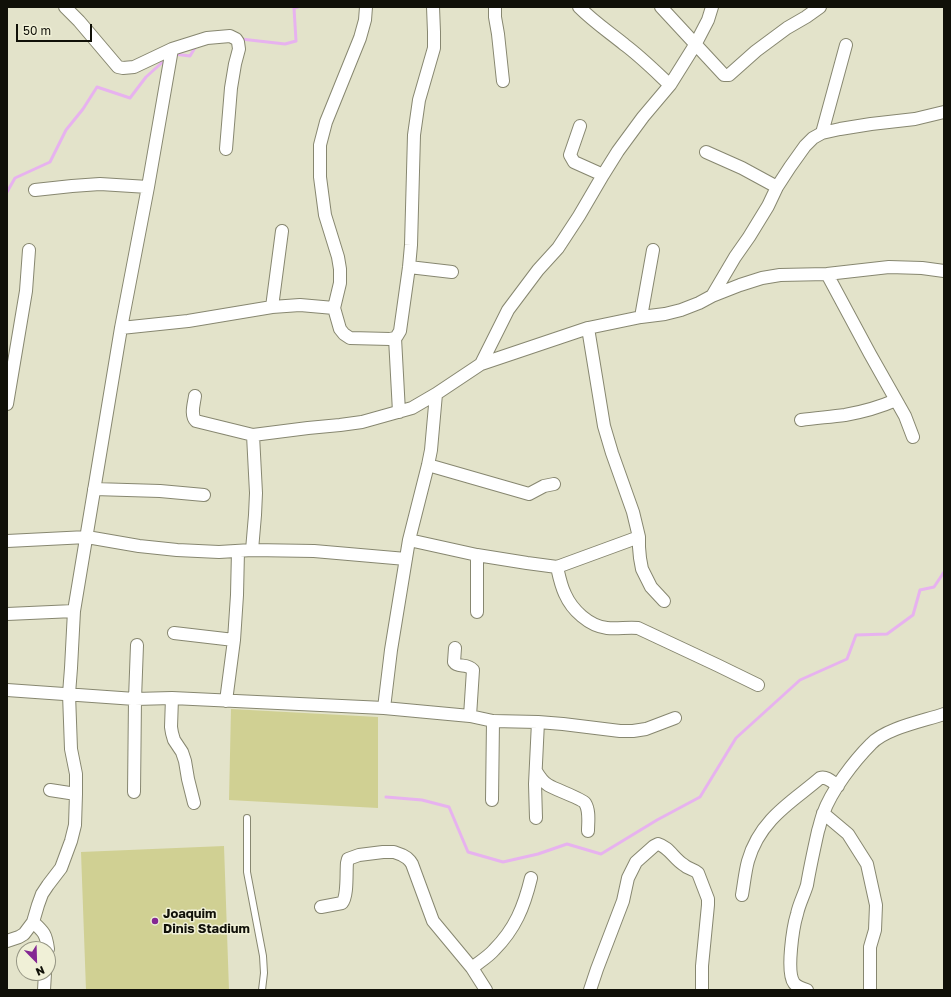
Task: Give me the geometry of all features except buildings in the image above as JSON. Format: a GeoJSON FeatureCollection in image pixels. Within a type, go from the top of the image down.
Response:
{"type":"FeatureCollection","features":[{"type":"Feature","properties":{"kind":"street"},"geometry":{"type":"LineString","coordinates":[[65,7],[79,21],[118,67],[123,68],[134,67],[172,49],[207,38],[230,36],[236,39],[239,49],[231,88],[226,149]]}},
{"type":"Feature","properties":{"kind":"street"},"geometry":{"type":"LineString","coordinates":[[366,7],[365,20],[360,38],[326,122],[320,145],[320,177],[325,215],[338,257],[340,269],[340,283],[334,308],[340,329],[350,338],[395,338]]}},
{"type":"Feature","properties":{"kind":"street"},"geometry":{"type":"LineString","coordinates":[[399,412],[395,338],[400,331],[409,267],[414,136],[419,100],[434,48],[433,7]]}},
{"type":"Feature","properties":{"kind":"street"},"geometry":{"type":"LineString","coordinates":[[495,7],[494,17],[498,34],[503,81]]}},
{"type":"Feature","properties":{"kind":"street"},"geometry":{"type":"LineString","coordinates":[[579,7],[592,20],[643,60],[670,85]]}},
{"type":"Feature","properties":{"kind":"street"},"geometry":{"type":"LineString","coordinates":[[661,7],[724,76],[728,75],[756,51],[787,28],[820,7]]}},
{"type":"Feature","properties":{"kind":"street"},"geometry":{"type":"LineString","coordinates":[[481,364],[508,310],[538,270],[558,248],[618,151],[670,85],[708,20],[712,7]]}},
{"type":"Feature","properties":{"kind":"street"},"geometry":{"type":"LineString","coordinates":[[822,133],[846,45]]}},
{"type":"Feature","properties":{"kind":"street"},"geometry":{"type":"LineString","coordinates":[[7,941],[24,934],[33,922],[42,894],[61,868],[72,841],[75,825],[76,774],[71,750],[69,694],[74,612],[121,328],[148,187],[172,49]]}},
{"type":"Feature","properties":{"kind":"street"},"geometry":{"type":"LineString","coordinates":[[712,296],[768,206],[790,167],[805,146],[813,138],[822,133],[871,124],[915,119],[944,112]]}},
{"type":"Feature","properties":{"kind":"street"},"geometry":{"type":"LineString","coordinates":[[580,126],[570,155],[574,162],[603,175]]}},
{"type":"Feature","properties":{"kind":"street"},"geometry":{"type":"LineString","coordinates":[[706,152],[742,168],[778,187]]}},
{"type":"Feature","properties":{"kind":"street"},"geometry":{"type":"LineString","coordinates":[[35,190],[100,184],[148,187]]}},
{"type":"Feature","properties":{"kind":"street"},"geometry":{"type":"LineString","coordinates":[[272,307],[282,232]]}},
{"type":"Feature","properties":{"kind":"street"},"geometry":{"type":"LineString","coordinates":[[7,404],[11,357],[26,291],[29,250]]}},
{"type":"Feature","properties":{"kind":"street"},"geometry":{"type":"LineString","coordinates":[[641,317],[653,250]]}},
{"type":"Feature","properties":{"kind":"street"},"geometry":{"type":"LineString","coordinates":[[409,267],[452,272]]}},
{"type":"Feature","properties":{"kind":"street"},"geometry":{"type":"LineString","coordinates":[[195,396],[193,416],[196,421],[253,435],[362,422],[412,408],[481,364],[588,328],[681,310],[712,296],[762,278],[780,275],[827,274],[889,267],[922,268],[944,271]]}},
{"type":"Feature","properties":{"kind":"street"},"geometry":{"type":"LineString","coordinates":[[827,274],[905,416],[914,437]]}},
{"type":"Feature","properties":{"kind":"street"},"geometry":{"type":"LineString","coordinates":[[121,328],[188,321],[272,307],[300,305],[334,308]]}},
{"type":"Feature","properties":{"kind":"street"},"geometry":{"type":"LineString","coordinates":[[588,328],[604,426],[633,512],[639,537],[639,552],[642,569],[651,587],[664,601]]}},
{"type":"Feature","properties":{"kind":"street"},"geometry":{"type":"LineString","coordinates":[[384,708],[391,650],[409,540],[431,450],[436,394]]}},
{"type":"Feature","properties":{"kind":"street"},"geometry":{"type":"LineString","coordinates":[[800,420],[845,415],[864,411],[896,400]]}},
{"type":"Feature","properties":{"kind":"street"},"geometry":{"type":"LineString","coordinates":[[252,550],[256,493],[253,435]]}},
{"type":"Feature","properties":{"kind":"street"},"geometry":{"type":"LineString","coordinates":[[428,465],[529,494],[544,486],[554,484]]}},
{"type":"Feature","properties":{"kind":"street"},"geometry":{"type":"LineString","coordinates":[[94,489],[160,491],[204,495]]}},
{"type":"Feature","properties":{"kind":"street"},"geometry":{"type":"LineString","coordinates":[[7,541],[87,537],[139,546],[177,550],[314,551],[406,559]]}},
{"type":"Feature","properties":{"kind":"street"},"geometry":{"type":"LineString","coordinates":[[409,540],[477,555],[557,567],[639,537]]}},
{"type":"Feature","properties":{"kind":"street"},"geometry":{"type":"LineString","coordinates":[[226,701],[234,640],[238,551]]}},
{"type":"Feature","properties":{"kind":"street"},"geometry":{"type":"LineString","coordinates":[[477,555],[477,612]]}},
{"type":"Feature","properties":{"kind":"street"},"geometry":{"type":"LineString","coordinates":[[557,567],[565,595],[573,608],[593,624],[605,628],[638,628],[758,685]]}},
{"type":"Feature","properties":{"kind":"street"},"geometry":{"type":"LineString","coordinates":[[7,614],[74,612]]}},
{"type":"Feature","properties":{"kind":"street"},"geometry":{"type":"LineString","coordinates":[[174,633],[234,640]]}},
{"type":"Feature","properties":{"kind":"street"},"geometry":{"type":"LineString","coordinates":[[134,792],[134,699],[137,645]]}},
{"type":"Feature","properties":{"kind":"street"},"geometry":{"type":"LineString","coordinates":[[455,648],[455,664],[469,666],[473,670],[470,716]]}},
{"type":"Feature","properties":{"kind":"street"},"geometry":{"type":"LineString","coordinates":[[7,690],[134,699],[172,698],[384,708],[470,716],[493,721],[538,722],[620,731],[646,729],[675,718]]}},
{"type":"Feature","properties":{"kind":"street"},"geometry":{"type":"LineString","coordinates":[[172,698],[172,733],[185,761],[194,803]]}},
{"type":"Feature","properties":{"kind":"street"},"geometry":{"type":"LineString","coordinates":[[807,990],[794,983],[792,978],[791,940],[797,913],[806,886],[810,863],[823,813],[838,786],[854,764],[877,738],[899,728],[944,714]]}},
{"type":"Feature","properties":{"kind":"street"},"geometry":{"type":"LineString","coordinates":[[492,800],[493,721]]}},
{"type":"Feature","properties":{"kind":"street"},"geometry":{"type":"LineString","coordinates":[[536,818],[538,722]]}},
{"type":"Feature","properties":{"kind":"street"},"geometry":{"type":"LineString","coordinates":[[536,771],[548,785],[584,802],[587,808],[588,831]]}},
{"type":"Feature","properties":{"kind":"street"},"geometry":{"type":"LineString","coordinates":[[742,895],[748,860],[764,828],[770,821],[820,778],[827,778],[838,786]]}},
{"type":"Feature","properties":{"kind":"street"},"geometry":{"type":"LineString","coordinates":[[50,790],[76,794]]}},
{"type":"Feature","properties":{"kind":"street"},"geometry":{"type":"LineString","coordinates":[[823,813],[848,834],[867,864],[876,905],[875,930],[870,947],[870,990]]}},
{"type":"Feature","properties":{"kind":"street"},"geometry":{"type":"LineString","coordinates":[[590,990],[620,911],[628,878],[636,862],[658,844],[666,848],[682,865],[698,873],[708,902],[702,966],[702,990]]}},
{"type":"Feature","properties":{"kind":"street"},"geometry":{"type":"LineString","coordinates":[[321,907],[342,903],[344,901],[346,896],[348,859],[359,854],[383,852],[394,852],[402,855],[410,861],[433,921],[472,968],[486,990]]}},
{"type":"Feature","properties":{"kind":"street"},"geometry":{"type":"LineString","coordinates":[[472,968],[495,949],[508,934],[517,920],[531,878]]}},
{"type":"Feature","properties":{"kind":"street"},"geometry":{"type":"LineString","coordinates":[[33,922],[43,932],[47,941]]}},
{"type":"Feature","properties":{"kind":"lane"},"geometry":{"type":"LineString","coordinates":[[246,818],[247,872],[263,956],[264,973],[262,990]]}},
{"type":"Feature","properties":{"kind":"green space"},"geometry":{"type":"Polygon","coordinates":[[[231,709],[378,717],[378,808],[229,800],[231,709]]]}},
{"type":"Feature","properties":{"kind":"green space","name":"Joaquim Dinis Stadium"},"geometry":{"type":"Polygon","coordinates":[[[224,846],[229,990],[86,990],[81,852],[224,846]]]}},
{"type":"Feature","properties":{"kind":"waterway"},"geometry":{"type":"LineString","coordinates":[[241,39],[285,44],[296,41],[294,8],[298,7]]}},
{"type":"Feature","properties":{"kind":"waterway"},"geometry":{"type":"LineString","coordinates":[[174,54],[190,56],[196,46]]}},
{"type":"Feature","properties":{"kind":"waterway"},"geometry":{"type":"LineString","coordinates":[[7,192],[15,178],[50,162],[66,130],[83,109],[97,87],[130,98],[146,77],[166,59]]}},
{"type":"Feature","properties":{"kind":"waterway"},"geometry":{"type":"LineString","coordinates":[[386,797],[422,800],[449,807],[468,852],[503,862],[538,854],[567,844],[601,854],[657,820],[700,797],[736,738],[800,680],[847,659],[856,635],[887,634],[913,615],[920,590],[934,587],[944,572]]}},
{"type":"Feature","properties":{"kind":"place","name":"Joaquim Dinis Stadium"},"geometry":{"type":"Point","coordinates":[155,921]}}]}
